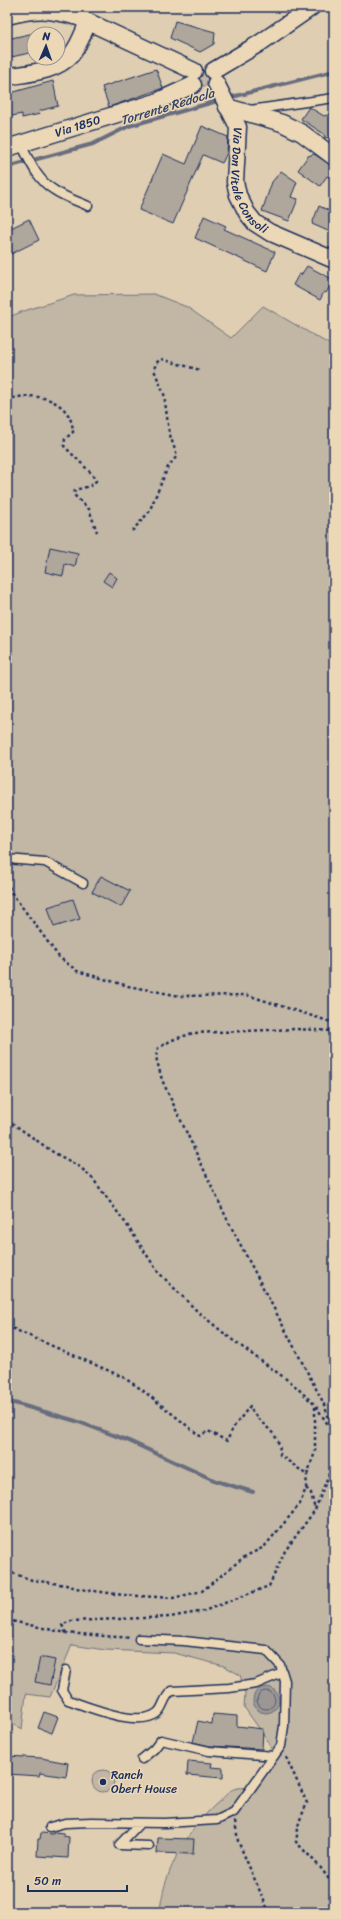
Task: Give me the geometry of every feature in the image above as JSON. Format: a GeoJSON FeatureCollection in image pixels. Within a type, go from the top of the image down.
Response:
{"type":"FeatureCollection","features":[{"type":"Feature","properties":{"kind":"street"},"geometry":{"type":"LineString","coordinates":[[7,16],[38,9],[60,12],[88,22],[194,78],[200,91],[205,91],[213,87],[216,82],[260,43],[312,7]]}},
{"type":"Feature","properties":{"kind":"street"},"geometry":{"type":"LineString","coordinates":[[7,77],[51,68],[65,61],[76,48],[88,22]]}},
{"type":"Feature","properties":{"kind":"street","name":"Via 1850"},"geometry":{"type":"LineString","coordinates":[[17,148],[156,102],[194,78],[204,66],[216,82]]}},
{"type":"Feature","properties":{"kind":"street","name":"Via Don Vitale Consoli"},"geometry":{"type":"LineString","coordinates":[[216,82],[234,109],[238,127],[235,182],[238,195],[247,213],[255,223],[269,232],[334,260]]}},
{"type":"Feature","properties":{"kind":"street"},"geometry":{"type":"LineString","coordinates":[[234,109],[282,123],[302,133],[334,157]]}},
{"type":"Feature","properties":{"kind":"lane"},"geometry":{"type":"LineString","coordinates":[[234,109],[334,98]]}},
{"type":"Feature","properties":{"kind":"lane"},"geometry":{"type":"LineString","coordinates":[[17,148],[34,170],[54,190],[88,206]]}},
{"type":"Feature","properties":{"kind":"lane"},"geometry":{"type":"LineString","coordinates":[[7,859],[45,862],[83,883]]}},
{"type":"Feature","properties":{"kind":"lane"},"geometry":{"type":"LineString","coordinates":[[50,1827],[65,1823],[164,1823],[217,1820],[234,1812],[281,1746],[284,1726],[286,1681],[280,1665],[266,1650],[184,1641],[139,1639]]}},
{"type":"Feature","properties":{"kind":"lane"},"geometry":{"type":"LineString","coordinates":[[66,1670],[62,1690],[68,1700],[98,1710],[131,1718],[150,1718],[159,1712],[166,1695],[172,1691],[229,1688],[256,1684],[282,1673]]}},
{"type":"Feature","properties":{"kind":"lane"},"geometry":{"type":"LineString","coordinates":[[142,1759],[154,1749],[161,1740],[209,1751],[274,1756]]}},
{"type":"Feature","properties":{"kind":"lane"},"geometry":{"type":"LineString","coordinates":[[140,1823],[119,1845],[149,1846]]}},
{"type":"Feature","properties":{"kind":"path"},"geometry":{"type":"LineString","coordinates":[[132,531],[149,512],[168,467],[177,456],[169,432],[164,394],[154,370],[156,363],[161,359],[200,370]]}},
{"type":"Feature","properties":{"kind":"path"},"geometry":{"type":"LineString","coordinates":[[7,400],[35,396],[60,405],[72,422],[73,432],[65,439],[64,446],[91,473],[96,481],[90,486],[75,490],[74,495],[89,509],[96,532]]}},
{"type":"Feature","properties":{"kind":"path"},"geometry":{"type":"LineString","coordinates":[[7,881],[11,892],[59,957],[77,971],[128,986],[180,996],[247,995],[334,1023]]}},
{"type":"Feature","properties":{"kind":"path"},"geometry":{"type":"LineString","coordinates":[[66,1633],[62,1625],[70,1621],[170,1617],[204,1612],[269,1586],[285,1551],[315,1510],[332,1466],[334,1432],[320,1394],[227,1219],[162,1080],[156,1057],[158,1048],[172,1040],[194,1033],[295,1029],[334,1032]]}},
{"type":"Feature","properties":{"kind":"path"},"geometry":{"type":"LineString","coordinates":[[12,1123],[53,1152],[80,1167],[97,1185],[164,1277],[197,1311],[225,1334],[293,1384],[315,1405],[334,1432]]}},
{"type":"Feature","properties":{"kind":"path"},"geometry":{"type":"LineString","coordinates":[[7,1326],[123,1377],[141,1389],[200,1436],[208,1431],[227,1441],[233,1428],[250,1406],[257,1419],[275,1434],[280,1446],[280,1455],[307,1475]]}},
{"type":"Feature","properties":{"kind":"path"},"geometry":{"type":"LineString","coordinates":[[7,1571],[32,1580],[80,1589],[123,1594],[173,1598],[202,1591],[244,1557],[264,1547],[300,1504],[306,1488],[307,1475],[315,1452],[315,1405]]}},
{"type":"Feature","properties":{"kind":"path"},"geometry":{"type":"LineString","coordinates":[[306,1488],[311,1493],[315,1510]]}},
{"type":"Feature","properties":{"kind":"path"},"geometry":{"type":"LineString","coordinates":[[7,1620],[66,1633],[139,1639]]}},
{"type":"Feature","properties":{"kind":"path"},"geometry":{"type":"LineString","coordinates":[[281,1746],[307,1803],[299,1822],[296,1842],[320,1867],[334,1886]]}},
{"type":"Feature","properties":{"kind":"path"},"geometry":{"type":"LineString","coordinates":[[234,1812],[238,1841],[269,1912]]}},
{"type":"Feature","properties":{"kind":"shaded area"},"geometry":{"type":"Polygon","coordinates":[[[201,72],[207,72],[211,76],[211,82],[207,86],[201,86],[197,82],[197,76],[201,72]]]}},
{"type":"Feature","properties":{"kind":"shaded area"},"geometry":{"type":"Polygon","coordinates":[[[154,294],[187,307],[231,338],[263,306],[334,347],[334,1912],[160,1912],[166,1880],[172,1865],[189,1835],[210,1810],[229,1792],[237,1788],[249,1788],[274,1757],[268,1741],[244,1707],[245,1693],[240,1675],[224,1666],[174,1653],[105,1650],[72,1645],[50,1697],[26,1694],[22,1729],[7,1721],[7,318],[74,295],[154,294]]]}},
{"type":"Feature","properties":{"kind":"shaded area","name":"Ranch Obert House"},"geometry":{"type":"Polygon","coordinates":[[[103,1770],[111,1773],[114,1781],[111,1789],[103,1792],[95,1789],[92,1781],[95,1773],[103,1770]]]}},
{"type":"Feature","properties":{"kind":"water"},"geometry":{"type":"Polygon","coordinates":[[[266,1687],[275,1691],[279,1700],[275,1709],[266,1713],[257,1709],[253,1700],[257,1691],[266,1687]]]}},
{"type":"Feature","properties":{"kind":"building"},"geometry":{"type":"Polygon","coordinates":[[[175,21],[215,32],[214,44],[200,52],[170,38],[175,21]]]}},
{"type":"Feature","properties":{"kind":"building"},"geometry":{"type":"Polygon","coordinates":[[[26,35],[26,54],[7,58],[7,39],[26,35]]]}},
{"type":"Feature","properties":{"kind":"building"},"geometry":{"type":"Polygon","coordinates":[[[156,69],[163,88],[109,107],[102,87],[156,69]]]}},
{"type":"Feature","properties":{"kind":"building"},"geometry":{"type":"Polygon","coordinates":[[[53,81],[58,106],[39,111],[40,114],[22,118],[22,114],[7,117],[7,94],[53,81]]]}},
{"type":"Feature","properties":{"kind":"building"},"geometry":{"type":"Polygon","coordinates":[[[309,107],[324,116],[334,113],[334,136],[325,138],[324,134],[301,119],[309,107]]]}},
{"type":"Feature","properties":{"kind":"building"},"geometry":{"type":"Polygon","coordinates":[[[202,126],[228,137],[227,153],[222,163],[203,155],[173,224],[139,210],[163,154],[186,164],[202,126]]]}},
{"type":"Feature","properties":{"kind":"building"},"geometry":{"type":"Polygon","coordinates":[[[314,154],[334,167],[334,181],[327,176],[320,186],[298,170],[308,156],[314,154]]]}},
{"type":"Feature","properties":{"kind":"building"},"geometry":{"type":"Polygon","coordinates":[[[281,171],[297,182],[291,197],[298,199],[289,221],[262,211],[272,182],[281,171]]]}},
{"type":"Feature","properties":{"kind":"building"},"geometry":{"type":"Polygon","coordinates":[[[319,206],[334,213],[334,217],[328,231],[312,224],[319,206]]]}},
{"type":"Feature","properties":{"kind":"building"},"geometry":{"type":"Polygon","coordinates":[[[204,216],[226,226],[224,229],[275,252],[267,271],[195,238],[204,216]]]}},
{"type":"Feature","properties":{"kind":"building"},"geometry":{"type":"Polygon","coordinates":[[[29,219],[39,240],[7,256],[7,230],[29,219]]]}},
{"type":"Feature","properties":{"kind":"building"},"geometry":{"type":"Polygon","coordinates":[[[307,266],[334,280],[326,293],[324,292],[320,300],[293,285],[299,274],[301,275],[307,266]]]}},
{"type":"Feature","properties":{"kind":"building"},"geometry":{"type":"Polygon","coordinates":[[[50,547],[78,553],[75,567],[65,564],[63,576],[45,572],[50,547]]]}},
{"type":"Feature","properties":{"kind":"building"},"geometry":{"type":"Polygon","coordinates":[[[109,572],[117,578],[112,587],[103,581],[109,572]]]}},
{"type":"Feature","properties":{"kind":"building"},"geometry":{"type":"Polygon","coordinates":[[[101,876],[130,891],[121,907],[92,892],[101,876]]]}},
{"type":"Feature","properties":{"kind":"building"},"geometry":{"type":"Polygon","coordinates":[[[73,899],[80,919],[54,927],[48,907],[73,899]]]}},
{"type":"Feature","properties":{"kind":"building"},"geometry":{"type":"Polygon","coordinates":[[[40,1657],[55,1660],[50,1685],[35,1682],[40,1657]]]}},
{"type":"Feature","properties":{"kind":"building"},"geometry":{"type":"Polygon","coordinates":[[[44,1712],[58,1717],[52,1733],[38,1728],[44,1712]]]}},
{"type":"Feature","properties":{"kind":"building","name":"Ranch Obert House"},"geometry":{"type":"Polygon","coordinates":[[[213,1714],[237,1716],[237,1726],[263,1729],[262,1749],[210,1746],[193,1742],[198,1721],[212,1724],[213,1714]]]}},
{"type":"Feature","properties":{"kind":"building"},"geometry":{"type":"Polygon","coordinates":[[[7,1756],[41,1758],[68,1763],[66,1777],[40,1773],[39,1776],[7,1774],[7,1756]]]}},
{"type":"Feature","properties":{"kind":"building"},"geometry":{"type":"Polygon","coordinates":[[[188,1761],[212,1763],[211,1767],[223,1768],[223,1778],[187,1775],[188,1761]]]}},
{"type":"Feature","properties":{"kind":"building"},"geometry":{"type":"Polygon","coordinates":[[[53,1832],[64,1833],[63,1836],[69,1837],[68,1858],[37,1856],[38,1839],[40,1839],[41,1833],[53,1834],[53,1832]]]}},
{"type":"Feature","properties":{"kind":"building"},"geometry":{"type":"Polygon","coordinates":[[[158,1838],[194,1839],[193,1854],[157,1853],[158,1838]]]}},
{"type":"Feature","properties":{"kind":"waterway","name":"Torrente Redocla"},"geometry":{"type":"LineString","coordinates":[[228,98],[334,71]]}},
{"type":"Feature","properties":{"kind":"waterway","name":"Torrente Redocla"},"geometry":{"type":"LineString","coordinates":[[7,167],[93,144],[129,126],[221,100]]}},
{"type":"Feature","properties":{"kind":"waterway"},"geometry":{"type":"LineString","coordinates":[[7,1401],[76,1421],[129,1441],[216,1481],[253,1492]]}},
{"type":"Feature","properties":{"kind":"place","name":"Ranch Obert House"},"geometry":{"type":"Point","coordinates":[103,1782]}}]}
